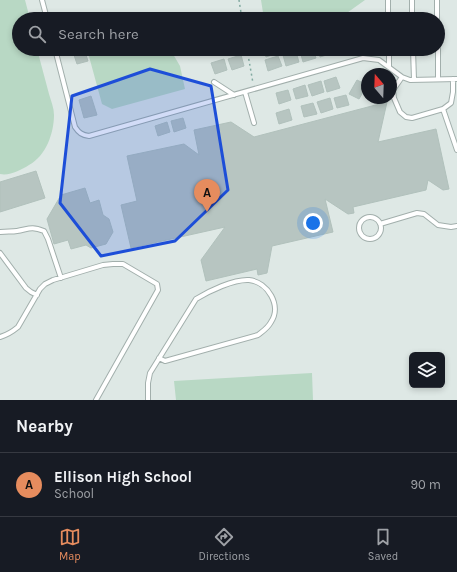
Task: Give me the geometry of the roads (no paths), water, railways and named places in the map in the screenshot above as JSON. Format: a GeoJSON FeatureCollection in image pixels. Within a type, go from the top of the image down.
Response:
{"type":"FeatureCollection","features":[{"type":"Feature","properties":{"kind":"lane"},"geometry":{"type":"LineString","coordinates":[[42,0],[45,12]]}},
{"type":"Feature","properties":{"kind":"lane"},"geometry":{"type":"LineString","coordinates":[[388,0],[388,12]]}},
{"type":"Feature","properties":{"kind":"lane"},"geometry":{"type":"LineString","coordinates":[[412,0],[412,12]]}},
{"type":"Feature","properties":{"kind":"lane"},"geometry":{"type":"LineString","coordinates":[[437,0],[437,12]]}},
{"type":"Feature","properties":{"kind":"lane"},"geometry":{"type":"LineString","coordinates":[[57,56],[75,127],[78,132],[89,136],[363,58],[379,60],[402,77],[410,80],[455,79],[451,103],[443,109],[412,118],[406,117],[400,112],[394,98],[393,90],[402,77]]}},
{"type":"Feature","properties":{"kind":"lane"},"geometry":{"type":"LineString","coordinates":[[389,56],[389,67]]}},
{"type":"Feature","properties":{"kind":"lane"},"geometry":{"type":"LineString","coordinates":[[413,56],[414,80]]}},
{"type":"Feature","properties":{"kind":"lane"},"geometry":{"type":"LineString","coordinates":[[438,56],[438,79]]}},
{"type":"Feature","properties":{"kind":"lane"},"geometry":{"type":"LineString","coordinates":[[214,82],[234,95]]}},
{"type":"Feature","properties":{"kind":"lane"},"geometry":{"type":"LineString","coordinates":[[245,92],[254,123]]}},
{"type":"Feature","properties":{"kind":"lane"},"geometry":{"type":"LineString","coordinates":[[443,109],[457,150]]}},
{"type":"Feature","properties":{"kind":"lane"},"geometry":{"type":"LineString","coordinates":[[380,224],[417,213],[424,214],[438,225],[457,226]]}},
{"type":"Feature","properties":{"kind":"lane"},"geometry":{"type":"LineString","coordinates":[[364,218],[375,218],[380,224],[379,233],[372,238],[368,239],[360,234],[359,226],[364,218]]}},
{"type":"Feature","properties":{"kind":"lane"},"geometry":{"type":"LineString","coordinates":[[0,232],[17,231],[28,228],[36,228],[44,231],[61,278]]}},
{"type":"Feature","properties":{"kind":"lane"},"geometry":{"type":"LineString","coordinates":[[0,253],[26,288],[36,295]]}},
{"type":"Feature","properties":{"kind":"lane"},"geometry":{"type":"LineString","coordinates":[[0,336],[13,332],[18,327],[40,289],[45,284],[53,280],[103,265],[123,264],[157,284],[158,290],[96,400]]}},
{"type":"Feature","properties":{"kind":"lane"},"geometry":{"type":"LineString","coordinates":[[148,400],[148,383],[150,373],[159,358],[196,299],[216,288],[249,280],[259,283],[271,294],[275,304],[272,322],[266,330],[258,335],[165,362],[159,358]]}},
{"type":"Feature","properties":{"kind":"place","name":"Ellison High School"},"geometry":{"type":"Point","coordinates":[207,212]}}]}
